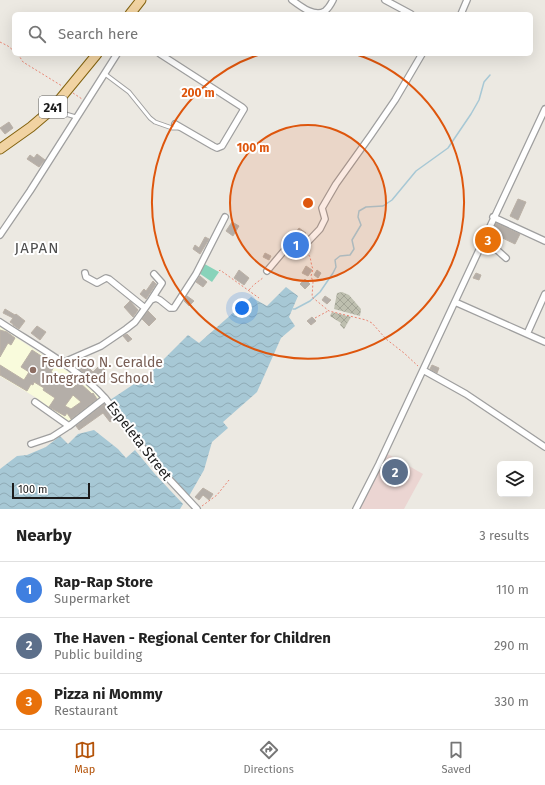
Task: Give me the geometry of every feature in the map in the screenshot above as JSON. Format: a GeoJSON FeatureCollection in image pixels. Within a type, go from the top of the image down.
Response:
{"type":"FeatureCollection","features":[{"type":"Feature","properties":{"kind":"main road","name":"241"},"geometry":{"type":"LineString","coordinates":[[0,149],[31,127],[51,110],[95,56]]}},
{"type":"Feature","properties":{"kind":"street"},"geometry":{"type":"LineString","coordinates":[[292,0],[310,11],[315,12]]}},
{"type":"Feature","properties":{"kind":"street"},"geometry":{"type":"LineString","coordinates":[[322,12],[327,10],[333,0]]}},
{"type":"Feature","properties":{"kind":"street"},"geometry":{"type":"LineString","coordinates":[[385,0],[394,2],[408,12]]}},
{"type":"Feature","properties":{"kind":"street"},"geometry":{"type":"LineString","coordinates":[[462,12],[467,0]]}},
{"type":"Feature","properties":{"kind":"street"},"geometry":{"type":"LineString","coordinates":[[0,235],[30,191],[116,56]]}},
{"type":"Feature","properties":{"kind":"street"},"geometry":{"type":"LineString","coordinates":[[163,56],[243,108],[243,111],[220,147],[213,146],[177,126]]}},
{"type":"Feature","properties":{"kind":"street"},"geometry":{"type":"LineString","coordinates":[[267,271],[288,246],[293,246],[299,250],[302,249],[320,229],[325,219],[322,208],[336,184],[372,135],[421,56]]}},
{"type":"Feature","properties":{"kind":"street"},"geometry":{"type":"LineString","coordinates":[[356,509],[379,464],[493,217],[545,109]]}},
{"type":"Feature","properties":{"kind":"street"},"geometry":{"type":"LineString","coordinates":[[151,300],[156,298],[170,308],[174,308],[196,274],[224,217]]}},
{"type":"Feature","properties":{"kind":"street"},"geometry":{"type":"LineString","coordinates":[[493,217],[545,241]]}},
{"type":"Feature","properties":{"kind":"street"},"geometry":{"type":"LineString","coordinates":[[482,242],[496,249],[506,258]]}},
{"type":"Feature","properties":{"kind":"street"},"geometry":{"type":"LineString","coordinates":[[84,273],[86,277],[97,283],[106,278],[109,279],[145,308]]}},
{"type":"Feature","properties":{"kind":"street"},"geometry":{"type":"LineString","coordinates":[[62,363],[101,346],[135,322],[162,283],[154,274]]}},
{"type":"Feature","properties":{"kind":"street"},"geometry":{"type":"LineString","coordinates":[[527,334],[545,294]]}},
{"type":"Feature","properties":{"kind":"street"},"geometry":{"type":"LineString","coordinates":[[455,302],[545,342]]}},
{"type":"Feature","properties":{"kind":"street","name":"Espeleta Street"},"geometry":{"type":"LineString","coordinates":[[0,322],[62,363],[97,389],[155,464],[198,509]]}},
{"type":"Feature","properties":{"kind":"street"},"geometry":{"type":"LineString","coordinates":[[423,370],[466,394],[545,447]]}},
{"type":"Feature","properties":{"kind":"street"},"geometry":{"type":"LineString","coordinates":[[31,444],[52,437],[69,426],[105,398]]}},
{"type":"Feature","properties":{"kind":"street"},"geometry":{"type":"LineString","coordinates":[[35,402],[69,426]]}},
{"type":"Feature","properties":{"kind":"lane"},"geometry":{"type":"LineString","coordinates":[[105,74],[129,92],[150,118],[172,128],[177,126]]}},
{"type":"Feature","properties":{"kind":"lane"},"geometry":{"type":"LineString","coordinates":[[51,110],[76,117]]}},
{"type":"Feature","properties":{"kind":"path"},"geometry":{"type":"LineString","coordinates":[[0,42],[12,49]]}},
{"type":"Feature","properties":{"kind":"path"},"geometry":{"type":"LineString","coordinates":[[19,56],[23,62],[86,102]]}},
{"type":"Feature","properties":{"kind":"path"},"geometry":{"type":"LineString","coordinates":[[302,249],[309,254],[313,269],[311,276],[313,282],[312,297],[329,311],[366,320],[372,323],[386,338],[423,370]]}},
{"type":"Feature","properties":{"kind":"path"},"geometry":{"type":"LineString","coordinates":[[219,271],[220,270],[259,298]]}},
{"type":"Feature","properties":{"kind":"path"},"geometry":{"type":"LineString","coordinates":[[249,290],[255,282],[265,276],[267,271]]}},
{"type":"Feature","properties":{"kind":"path"},"geometry":{"type":"LineString","coordinates":[[315,318],[329,311]]}},
{"type":"Feature","properties":{"kind":"path"},"geometry":{"type":"LineString","coordinates":[[198,509],[217,495],[229,480]]}},
{"type":"Feature","properties":{"kind":"shaded area"},"geometry":{"type":"Polygon","coordinates":[[[342,292],[349,295],[361,309],[360,316],[334,309],[337,293],[342,292]]]}},
{"type":"Feature","properties":{"kind":"shaded area"},"geometry":{"type":"Polygon","coordinates":[[[332,312],[351,317],[344,329],[340,325],[341,323],[330,316],[332,312]]]}},
{"type":"Feature","properties":{"kind":"shaded area","name":"Federico N. Ceralde Integrated School"},"geometry":{"type":"Polygon","coordinates":[[[0,327],[79,379],[95,391],[101,399],[71,423],[35,397],[0,376],[0,327]]]}},
{"type":"Feature","properties":{"kind":"shaded area"},"geometry":{"type":"Polygon","coordinates":[[[386,453],[423,474],[404,509],[358,509],[386,453]]]}},
{"type":"Feature","properties":{"kind":"green space"},"geometry":{"type":"Polygon","coordinates":[[[201,262],[219,272],[212,282],[196,271],[201,262]]]}},
{"type":"Feature","properties":{"kind":"water"},"geometry":{"type":"Polygon","coordinates":[[[286,287],[298,296],[289,317],[295,326],[281,338],[257,392],[223,422],[228,428],[212,442],[204,470],[189,496],[170,476],[110,400],[149,374],[188,335],[199,343],[251,297],[267,306],[286,287]]]}},
{"type":"Feature","properties":{"kind":"water"},"geometry":{"type":"Polygon","coordinates":[[[94,430],[118,449],[126,458],[135,450],[183,504],[180,509],[0,509],[0,469],[17,456],[27,455],[46,447],[60,436],[68,444],[78,434],[94,430]]]}},
{"type":"Feature","properties":{"kind":"building"},"geometry":{"type":"Polygon","coordinates":[[[9,122],[13,128],[5,134],[0,128],[9,122]]]}},
{"type":"Feature","properties":{"kind":"building"},"geometry":{"type":"Polygon","coordinates":[[[37,154],[45,160],[39,167],[27,159],[30,155],[34,158],[37,154]]]}},
{"type":"Feature","properties":{"kind":"building"},"geometry":{"type":"Polygon","coordinates":[[[518,199],[526,202],[518,220],[510,216],[518,199]]]}},
{"type":"Feature","properties":{"kind":"building"},"geometry":{"type":"Polygon","coordinates":[[[232,222],[239,226],[233,236],[226,231],[232,222]]]}},
{"type":"Feature","properties":{"kind":"building"},"geometry":{"type":"Polygon","coordinates":[[[496,223],[520,234],[515,244],[492,233],[496,223]]]}},
{"type":"Feature","properties":{"kind":"building"},"geometry":{"type":"Polygon","coordinates":[[[299,228],[306,233],[300,240],[294,235],[299,228]]]}},
{"type":"Feature","properties":{"kind":"building"},"geometry":{"type":"Polygon","coordinates":[[[205,237],[209,239],[200,254],[193,249],[195,245],[199,248],[205,237]]]}},
{"type":"Feature","properties":{"kind":"building"},"geometry":{"type":"Polygon","coordinates":[[[265,253],[271,256],[269,260],[263,257],[265,253]]]}},
{"type":"Feature","properties":{"kind":"building"},"geometry":{"type":"Polygon","coordinates":[[[306,266],[312,270],[308,276],[302,273],[306,266]]]}},
{"type":"Feature","properties":{"kind":"building"},"geometry":{"type":"Polygon","coordinates":[[[239,270],[249,278],[244,285],[234,278],[239,270]]]}},
{"type":"Feature","properties":{"kind":"building"},"geometry":{"type":"Polygon","coordinates":[[[317,270],[321,273],[318,278],[314,275],[317,270]]]}},
{"type":"Feature","properties":{"kind":"building"},"geometry":{"type":"Polygon","coordinates":[[[476,273],[481,275],[479,280],[473,278],[476,273]]]}},
{"type":"Feature","properties":{"kind":"building"},"geometry":{"type":"Polygon","coordinates":[[[200,276],[207,282],[203,287],[196,282],[200,276]]]}},
{"type":"Feature","properties":{"kind":"building"},"geometry":{"type":"Polygon","coordinates":[[[305,279],[310,284],[305,289],[300,284],[305,279]]]}},
{"type":"Feature","properties":{"kind":"building"},"geometry":{"type":"Polygon","coordinates":[[[153,281],[156,284],[146,299],[140,294],[144,289],[146,291],[153,281]]]}},
{"type":"Feature","properties":{"kind":"building"},"geometry":{"type":"Polygon","coordinates":[[[187,296],[194,301],[189,306],[184,301],[187,296]]]}},
{"type":"Feature","properties":{"kind":"building"},"geometry":{"type":"Polygon","coordinates":[[[325,296],[331,300],[327,304],[322,300],[325,296]]]}},
{"type":"Feature","properties":{"kind":"building"},"geometry":{"type":"Polygon","coordinates":[[[130,301],[138,310],[133,317],[124,307],[130,301]]]}},
{"type":"Feature","properties":{"kind":"building"},"geometry":{"type":"Polygon","coordinates":[[[5,309],[15,315],[16,314],[25,321],[19,329],[10,322],[13,318],[3,313],[5,309]]]}},
{"type":"Feature","properties":{"kind":"building"},"geometry":{"type":"Polygon","coordinates":[[[148,311],[156,319],[149,326],[142,319],[148,311]]]}},
{"type":"Feature","properties":{"kind":"building"},"geometry":{"type":"Polygon","coordinates":[[[312,317],[316,321],[311,325],[307,321],[312,317]]]}},
{"type":"Feature","properties":{"kind":"building"},"geometry":{"type":"Polygon","coordinates":[[[37,326],[46,332],[40,340],[31,333],[37,326]]]}},
{"type":"Feature","properties":{"kind":"building"},"geometry":{"type":"Polygon","coordinates":[[[0,330],[7,332],[15,338],[11,345],[8,343],[0,357],[0,330]]]}},
{"type":"Feature","properties":{"kind":"building"},"geometry":{"type":"Polygon","coordinates":[[[127,334],[132,339],[128,342],[123,336],[127,334]]]}},
{"type":"Feature","properties":{"kind":"building"},"geometry":{"type":"Polygon","coordinates":[[[32,350],[55,365],[51,372],[73,388],[79,382],[92,394],[93,393],[97,399],[71,419],[67,413],[65,416],[49,407],[55,398],[43,390],[44,388],[34,382],[27,391],[0,375],[0,365],[24,380],[29,372],[21,367],[32,350]],[[73,395],[65,406],[71,409],[81,402],[73,395]]]}},
{"type":"Feature","properties":{"kind":"building"},"geometry":{"type":"Polygon","coordinates":[[[83,364],[93,372],[100,365],[105,370],[95,380],[79,369],[83,364]]]}},
{"type":"Feature","properties":{"kind":"building"},"geometry":{"type":"Polygon","coordinates":[[[432,365],[439,368],[437,373],[430,369],[432,365]]]}},
{"type":"Feature","properties":{"kind":"building"},"geometry":{"type":"Polygon","coordinates":[[[104,404],[115,418],[110,422],[103,413],[79,430],[76,426],[104,404]]]}},
{"type":"Feature","properties":{"kind":"building"},"geometry":{"type":"Polygon","coordinates":[[[203,488],[213,494],[209,500],[203,495],[199,500],[195,497],[203,488]]]}},
{"type":"Feature","properties":{"kind":"waterway"},"geometry":{"type":"LineString","coordinates":[[293,309],[310,301],[320,292],[336,267],[335,260],[340,256],[350,255],[354,249],[352,240],[361,225],[358,217],[359,211],[366,207],[383,206],[392,200],[416,171],[448,148],[471,114],[479,100],[484,82],[490,75]]}},
{"type":"Feature","properties":{"kind":"place","name":"Pizza ni Mommy"},"geometry":{"type":"Point","coordinates":[488,240]}},
{"type":"Feature","properties":{"kind":"place","name":"Rap-Rap Store"},"geometry":{"type":"Point","coordinates":[296,245]}},
{"type":"Feature","properties":{"kind":"place","name":"Federico N. Ceralde Integrated School"},"geometry":{"type":"Point","coordinates":[33,370]}},
{"type":"Feature","properties":{"kind":"place","name":"The Haven - Regional Center for Children"},"geometry":{"type":"Point","coordinates":[395,472]}},
{"type":"Feature","properties":{"kind":"district","name":"JAPAN"},"geometry":{"type":"Point","coordinates":[37,248]}}]}
